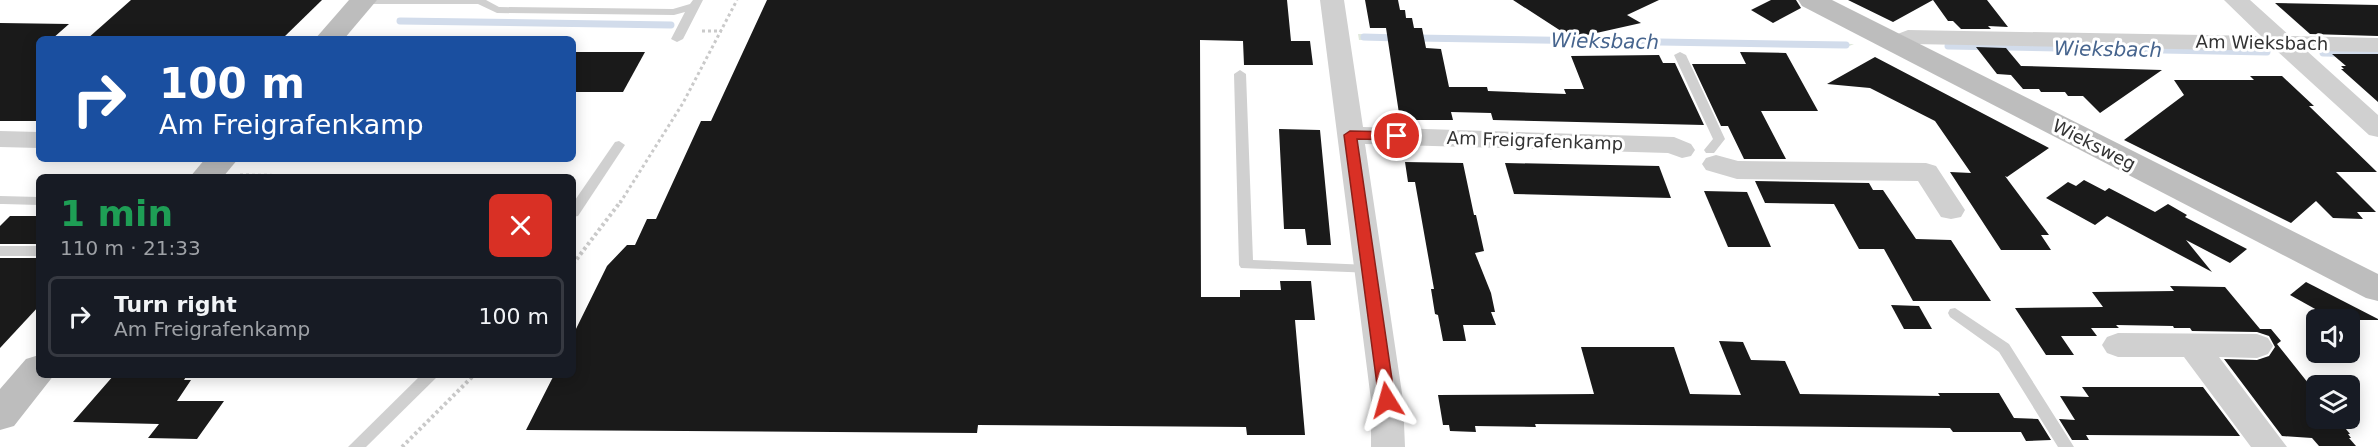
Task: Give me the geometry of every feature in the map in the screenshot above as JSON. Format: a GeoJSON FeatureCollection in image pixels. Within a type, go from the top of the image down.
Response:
{"type":"FeatureCollection","features":[{"type":"Feature","properties":{"kind":"street"},"geometry":{"type":"LineString","coordinates":[[332,36],[364,0]]}},
{"type":"Feature","properties":{"kind":"street"},"geometry":{"type":"LineString","coordinates":[[1332,0],[1387,400],[1388,447]]}},
{"type":"Feature","properties":{"kind":"street","name":"Wieksweg"},"geometry":{"type":"LineString","coordinates":[[1811,0],[2378,289]]}},
{"type":"Feature","properties":{"kind":"street"},"geometry":{"type":"LineString","coordinates":[[2236,0],[2378,129]]}},
{"type":"Feature","properties":{"kind":"street","name":"Am Wieksbach"},"geometry":{"type":"LineString","coordinates":[[1896,43],[1908,37],[2378,45]]}},
{"type":"Feature","properties":{"kind":"street","name":"Am Freigrafenkamp"},"geometry":{"type":"LineString","coordinates":[[1350,135],[1674,145],[1682,150],[1694,146],[1737,170],[1926,172],[1951,210]]}},
{"type":"Feature","properties":{"kind":"street"},"geometry":{"type":"LineString","coordinates":[[2,141],[36,140]]}},
{"type":"Feature","properties":{"kind":"street"},"geometry":{"type":"LineString","coordinates":[[2118,345],[2257,346]]}},
{"type":"Feature","properties":{"kind":"street"},"geometry":{"type":"LineString","coordinates":[[2193,346],[2270,447]]}},
{"type":"Feature","properties":{"kind":"street"},"geometry":{"type":"LineString","coordinates":[[0,415],[36,373]]}},
{"type":"Feature","properties":{"kind":"lane"},"geometry":{"type":"LineString","coordinates":[[364,0],[480,1],[497,10],[674,12],[696,3]]}},
{"type":"Feature","properties":{"kind":"lane"},"geometry":{"type":"LineString","coordinates":[[677,39],[696,3]]}},
{"type":"Feature","properties":{"kind":"lane"},"geometry":{"type":"LineString","coordinates":[[1680,56],[1719,139],[1713,157]]}},
{"type":"Feature","properties":{"kind":"lane"},"geometry":{"type":"LineString","coordinates":[[1240,74],[1246,265],[1369,270]]}},
{"type":"Feature","properties":{"kind":"lane"},"geometry":{"type":"LineString","coordinates":[[576,209],[619,145]]}},
{"type":"Feature","properties":{"kind":"lane"},"geometry":{"type":"LineString","coordinates":[[3,200],[36,201]]}},
{"type":"Feature","properties":{"kind":"lane"},"geometry":{"type":"LineString","coordinates":[[0,251],[36,251]]}},
{"type":"Feature","properties":{"kind":"lane"},"geometry":{"type":"LineString","coordinates":[[1955,313],[2004,348],[2066,447]]}},
{"type":"Feature","properties":{"kind":"lane"},"geometry":{"type":"LineString","coordinates":[[356,447],[427,378]]}},
{"type":"Feature","properties":{"kind":"path"},"geometry":{"type":"LineString","coordinates":[[576,260],[634,180],[699,78],[737,0]]}},
{"type":"Feature","properties":{"kind":"path"},"geometry":{"type":"LineString","coordinates":[[212,170],[324,174]]}},
{"type":"Feature","properties":{"kind":"path"},"geometry":{"type":"LineString","coordinates":[[402,447],[471,378]]}},
{"type":"Feature","properties":{"kind":"shaded area"},"geometry":{"type":"Polygon","coordinates":[[[1358,34],[1854,44],[1847,47],[1359,40],[1358,34]]]}},
{"type":"Feature","properties":{"kind":"building"},"geometry":{"type":"Polygon","coordinates":[[[131,0],[322,0],[285,36],[90,36],[131,0]]]}},
{"type":"Feature","properties":{"kind":"building"},"geometry":{"type":"Polygon","coordinates":[[[767,0],[1287,0],[1291,41],[1310,41],[1313,65],[1244,65],[1243,41],[1200,40],[1201,297],[1240,297],[1240,290],[1281,290],[1280,281],[1311,281],[1315,320],[1295,320],[1305,435],[1247,435],[1246,427],[978,425],[977,433],[526,430],[552,378],[576,378],[576,329],[607,266],[627,245],[635,245],[647,219],[656,219],[701,121],[711,121],[767,0]]]}},
{"type":"Feature","properties":{"kind":"building"},"geometry":{"type":"Polygon","coordinates":[[[1365,0],[1398,0],[1400,10],[1405,10],[1406,18],[1412,18],[1414,28],[1422,28],[1426,48],[1441,49],[1449,87],[1487,87],[1488,91],[1566,94],[1564,89],[1584,89],[1571,56],[1659,55],[1663,63],[1675,63],[1704,125],[1493,120],[1491,113],[1451,112],[1453,120],[1400,120],[1386,28],[1370,28],[1365,0]]]}},
{"type":"Feature","properties":{"kind":"building"},"geometry":{"type":"Polygon","coordinates":[[[1513,0],[1659,0],[1627,15],[1641,23],[1565,40],[1561,31],[1513,0]]]}},
{"type":"Feature","properties":{"kind":"building"},"geometry":{"type":"Polygon","coordinates":[[[1771,0],[1796,0],[1801,8],[1773,23],[1751,10],[1771,0]]]}},
{"type":"Feature","properties":{"kind":"building"},"geometry":{"type":"Polygon","coordinates":[[[1848,0],[1933,0],[1893,22],[1848,0]]]}},
{"type":"Feature","properties":{"kind":"building"},"geometry":{"type":"Polygon","coordinates":[[[1933,0],[1987,0],[2008,27],[1988,26],[1991,29],[1961,29],[1953,21],[1948,21],[1933,0]]]}},
{"type":"Feature","properties":{"kind":"building"},"geometry":{"type":"Polygon","coordinates":[[[2275,3],[2378,5],[2378,36],[2310,34],[2275,3]]]}},
{"type":"Feature","properties":{"kind":"building"},"geometry":{"type":"Polygon","coordinates":[[[0,23],[69,24],[55,36],[36,36],[36,121],[0,121],[0,23]]]}},
{"type":"Feature","properties":{"kind":"building"},"geometry":{"type":"Polygon","coordinates":[[[1976,47],[2006,48],[2021,66],[2162,70],[2100,113],[2083,96],[2068,96],[2065,92],[2023,89],[2011,75],[1997,74],[1976,47]]]}},
{"type":"Feature","properties":{"kind":"building"},"geometry":{"type":"Polygon","coordinates":[[[576,52],[645,52],[623,92],[576,92],[576,52]]]}},
{"type":"Feature","properties":{"kind":"building"},"geometry":{"type":"Polygon","coordinates":[[[1740,52],[1786,53],[1818,111],[1761,111],[1786,159],[1744,159],[1728,126],[1721,126],[1692,64],[1746,64],[1740,52]]]}},
{"type":"Feature","properties":{"kind":"building"},"geometry":{"type":"Polygon","coordinates":[[[2332,54],[2378,54],[2378,102],[2341,69],[2344,69],[2341,66],[2346,66],[2332,54]]]}},
{"type":"Feature","properties":{"kind":"building"},"geometry":{"type":"Polygon","coordinates":[[[1875,57],[2049,148],[2007,177],[2005,176],[2049,235],[2041,235],[2051,250],[2001,250],[1950,172],[1971,173],[1935,121],[1870,88],[1827,84],[1875,57]]]}},
{"type":"Feature","properties":{"kind":"building"},"geometry":{"type":"Polygon","coordinates":[[[2250,76],[2282,76],[2314,106],[2309,106],[2377,172],[2336,172],[2376,212],[2357,212],[2363,219],[2333,218],[2316,201],[2291,223],[2124,140],[2184,95],[2174,80],[2254,80],[2250,76]]]}},
{"type":"Feature","properties":{"kind":"building"},"geometry":{"type":"Polygon","coordinates":[[[1279,129],[1320,130],[1331,245],[1307,245],[1305,229],[1284,229],[1279,129]]]}},
{"type":"Feature","properties":{"kind":"building"},"geometry":{"type":"Polygon","coordinates":[[[1405,162],[1463,163],[1484,251],[1475,253],[1491,293],[1495,312],[1491,312],[1496,325],[1463,325],[1466,341],[1443,341],[1438,315],[1435,314],[1431,289],[1434,289],[1415,182],[1408,182],[1405,162]]]}},
{"type":"Feature","properties":{"kind":"building"},"geometry":{"type":"Polygon","coordinates":[[[1505,163],[1659,166],[1671,198],[1514,194],[1505,163]]]}},
{"type":"Feature","properties":{"kind":"building"},"geometry":{"type":"Polygon","coordinates":[[[2084,180],[2105,191],[2109,188],[2155,212],[2168,204],[2187,215],[2185,217],[2247,249],[2230,263],[2186,240],[2212,272],[2107,216],[2095,225],[2046,198],[2068,182],[2076,186],[2084,180]]]}},
{"type":"Feature","properties":{"kind":"building"},"geometry":{"type":"Polygon","coordinates":[[[1755,181],[1869,183],[1873,190],[1883,190],[1916,239],[1951,240],[1991,301],[1913,301],[1884,249],[1859,249],[1834,204],[1765,203],[1755,181]]]}},
{"type":"Feature","properties":{"kind":"building"},"geometry":{"type":"Polygon","coordinates":[[[1704,191],[1747,192],[1771,247],[1728,247],[1704,191]]]}},
{"type":"Feature","properties":{"kind":"building"},"geometry":{"type":"Polygon","coordinates":[[[10,216],[36,216],[36,244],[0,244],[0,226],[10,216]]]}},
{"type":"Feature","properties":{"kind":"building"},"geometry":{"type":"Polygon","coordinates":[[[0,258],[36,258],[36,309],[0,348],[0,258]]]}},
{"type":"Feature","properties":{"kind":"building"},"geometry":{"type":"Polygon","coordinates":[[[2306,282],[2359,309],[2315,309],[2290,295],[2306,282]]]}},
{"type":"Feature","properties":{"kind":"building"},"geometry":{"type":"Polygon","coordinates":[[[2170,286],[2225,287],[2260,329],[2271,329],[2281,341],[2277,344],[2306,380],[2306,429],[2346,429],[2350,434],[2348,434],[2351,438],[2349,438],[2356,446],[2319,446],[2312,438],[2282,436],[2224,359],[2257,360],[2269,356],[2275,347],[2269,336],[2257,332],[2192,331],[2190,328],[2174,328],[2173,326],[2116,325],[2119,328],[2091,328],[2097,336],[2061,336],[2074,355],[2046,355],[2015,308],[2103,307],[2092,292],[2174,291],[2170,286]]]}},
{"type":"Feature","properties":{"kind":"building"},"geometry":{"type":"Polygon","coordinates":[[[1891,305],[1919,306],[1932,329],[1904,329],[1891,305]]]}},
{"type":"Feature","properties":{"kind":"building"},"geometry":{"type":"Polygon","coordinates":[[[2360,310],[2378,319],[2360,320],[2360,310]]]}},
{"type":"Feature","properties":{"kind":"building"},"geometry":{"type":"Polygon","coordinates":[[[1719,341],[1743,342],[1751,360],[1785,361],[1800,394],[1940,396],[1938,393],[1999,393],[2014,418],[2038,419],[2051,440],[2026,441],[2021,432],[1953,432],[1950,428],[1535,424],[1536,427],[1475,426],[1476,432],[1450,431],[1449,425],[1443,425],[1438,395],[1594,394],[1581,347],[1674,347],[1690,394],[1741,395],[1719,341]]]}},
{"type":"Feature","properties":{"kind":"building"},"geometry":{"type":"Polygon","coordinates":[[[111,378],[185,378],[184,380],[191,380],[177,401],[224,401],[197,439],[148,438],[159,424],[73,422],[111,378]]]}},
{"type":"Feature","properties":{"kind":"building"},"geometry":{"type":"Polygon","coordinates":[[[2082,387],[2203,387],[2240,436],[2086,435],[2089,440],[2072,440],[2059,419],[2075,420],[2060,396],[2089,397],[2082,387]]]}},
{"type":"Feature","properties":{"kind":"waterway","name":"Wieksbach"},"geometry":{"type":"LineString","coordinates":[[400,21],[671,25]]}},
{"type":"Feature","properties":{"kind":"waterway","name":"Wieksbach"},"geometry":{"type":"LineString","coordinates":[[1364,37],[1398,38]]}},
{"type":"Feature","properties":{"kind":"waterway","name":"Wieksbach"},"geometry":{"type":"LineString","coordinates":[[1416,38],[1846,45]]}},
{"type":"Feature","properties":{"kind":"waterway","name":"Wieksbach"},"geometry":{"type":"LineString","coordinates":[[1948,46],[2267,52]]}},
{"type":"Feature","properties":{"kind":"waterway","name":"Wieksbach"},"geometry":{"type":"LineString","coordinates":[[2323,53],[2378,54]]}},
{"type":"Feature","properties":{"kind":"route"},"geometry":{"type":"LineString","coordinates":[[1387,400],[1350,135],[1397,136]]}}]}
